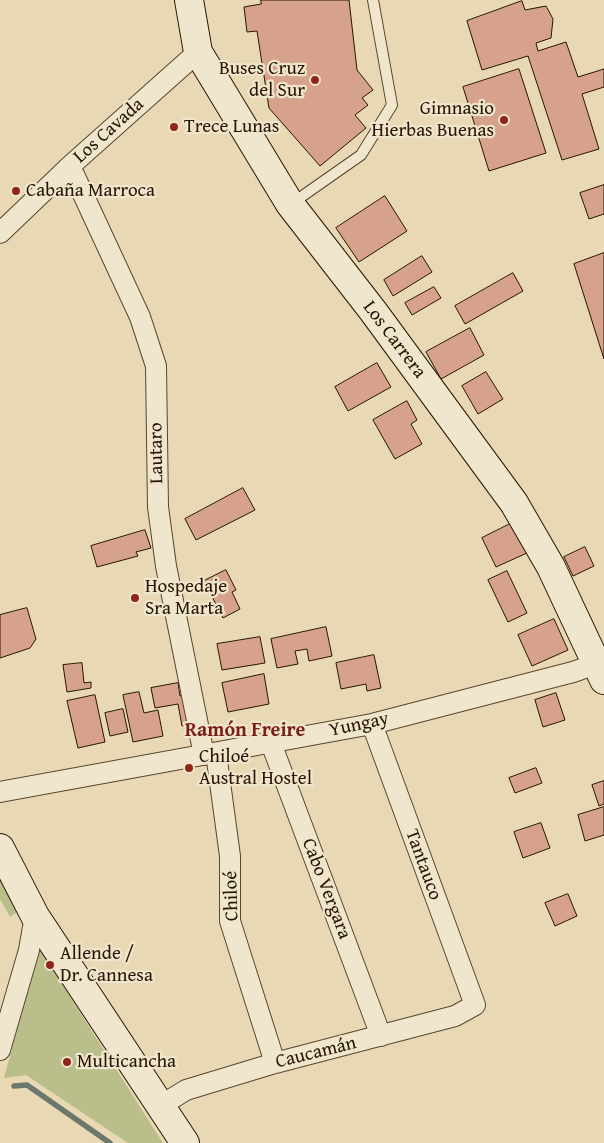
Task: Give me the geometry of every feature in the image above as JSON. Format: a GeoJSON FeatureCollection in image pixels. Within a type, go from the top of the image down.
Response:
{"type":"FeatureCollection","features":[{"type":"Feature","properties":{"kind":"street","name":"Los Carrera"},"geometry":{"type":"LineString","coordinates":[[188,0],[198,52],[290,204],[373,311],[514,503],[551,567],[600,672]]}},
{"type":"Feature","properties":{"kind":"street","name":"Los Cavada"},"geometry":{"type":"LineString","coordinates":[[0,233],[70,166],[198,52]]}},
{"type":"Feature","properties":{"kind":"street","name":"Lautaro"},"geometry":{"type":"LineString","coordinates":[[70,166],[140,317],[156,366],[158,507],[166,566],[210,754]]}},
{"type":"Feature","properties":{"kind":"street","name":"Yungay"},"geometry":{"type":"LineString","coordinates":[[0,792],[372,724],[573,672],[600,672]]}},
{"type":"Feature","properties":{"kind":"street","name":"Tantauco"},"geometry":{"type":"LineString","coordinates":[[372,724],[475,1005]]}},
{"type":"Feature","properties":{"kind":"street","name":"Cabo Vergara"},"geometry":{"type":"LineString","coordinates":[[271,743],[381,1036]]}},
{"type":"Feature","properties":{"kind":"street","name":"Chiloé"},"geometry":{"type":"LineString","coordinates":[[210,754],[230,856],[230,921],[275,1063]]}},
{"type":"Feature","properties":{"kind":"street"},"geometry":{"type":"LineString","coordinates":[[0,848],[35,916],[185,1143]]}},
{"type":"Feature","properties":{"kind":"street"},"geometry":{"type":"LineString","coordinates":[[0,1050],[28,950],[35,916]]}},
{"type":"Feature","properties":{"kind":"street","name":"Caucamán"},"geometry":{"type":"LineString","coordinates":[[160,1106],[186,1090],[275,1063],[455,1016],[475,1005]]}},
{"type":"Feature","properties":{"kind":"lane"},"geometry":{"type":"LineString","coordinates":[[290,204],[361,155],[392,105],[373,0]]}},
{"type":"Feature","properties":{"kind":"green space"},"geometry":{"type":"Polygon","coordinates":[[[0,856],[24,907],[10,917],[0,899],[0,856]]]}},
{"type":"Feature","properties":{"kind":"green space"},"geometry":{"type":"Polygon","coordinates":[[[39,948],[163,1143],[128,1143],[26,1075],[4,1078],[39,948]]]}},
{"type":"Feature","properties":{"kind":"building","name":"Buses Cruz del Sur"},"geometry":{"type":"Polygon","coordinates":[[[261,0],[349,0],[357,70],[373,90],[362,98],[368,105],[355,115],[366,128],[320,166],[269,108],[257,31],[247,32],[244,7],[261,4],[261,0]]]}},
{"type":"Feature","properties":{"kind":"building"},"geometry":{"type":"Polygon","coordinates":[[[522,1],[525,10],[546,6],[553,19],[551,38],[536,43],[538,51],[566,42],[578,77],[604,69],[604,87],[582,94],[599,149],[562,160],[528,56],[482,70],[467,21],[522,1]]]}},
{"type":"Feature","properties":{"kind":"building","name":"Gimnasio Hierbas Buenas"},"geometry":{"type":"Polygon","coordinates":[[[519,69],[546,153],[489,171],[463,87],[519,69]]]}},
{"type":"Feature","properties":{"kind":"building"},"geometry":{"type":"Polygon","coordinates":[[[604,185],[604,214],[589,219],[580,193],[604,185]]]}},
{"type":"Feature","properties":{"kind":"building"},"geometry":{"type":"Polygon","coordinates":[[[385,196],[407,231],[359,262],[336,228],[385,196]]]}},
{"type":"Feature","properties":{"kind":"building"},"geometry":{"type":"Polygon","coordinates":[[[604,253],[604,359],[574,264],[604,253]]]}},
{"type":"Feature","properties":{"kind":"building"},"geometry":{"type":"Polygon","coordinates":[[[422,256],[432,272],[393,296],[384,280],[422,256]]]}},
{"type":"Feature","properties":{"kind":"building"},"geometry":{"type":"Polygon","coordinates":[[[513,273],[523,291],[465,324],[455,306],[513,273]]]}},
{"type":"Feature","properties":{"kind":"building"},"geometry":{"type":"Polygon","coordinates":[[[434,287],[441,298],[412,315],[405,303],[434,287]]]}},
{"type":"Feature","properties":{"kind":"building"},"geometry":{"type":"Polygon","coordinates":[[[470,328],[484,355],[441,379],[426,352],[470,328]]]}},
{"type":"Feature","properties":{"kind":"building"},"geometry":{"type":"Polygon","coordinates":[[[377,363],[391,387],[348,411],[335,387],[377,363]]]}},
{"type":"Feature","properties":{"kind":"building"},"geometry":{"type":"Polygon","coordinates":[[[486,372],[503,399],[478,414],[462,386],[486,372]]]}},
{"type":"Feature","properties":{"kind":"building"},"geometry":{"type":"Polygon","coordinates":[[[407,401],[417,420],[411,424],[422,444],[395,459],[373,420],[407,401]]]}},
{"type":"Feature","properties":{"kind":"building"},"geometry":{"type":"Polygon","coordinates":[[[243,488],[255,510],[196,540],[185,519],[243,488]]]}},
{"type":"Feature","properties":{"kind":"building"},"geometry":{"type":"Polygon","coordinates":[[[512,523],[527,553],[496,567],[482,538],[512,523]]]}},
{"type":"Feature","properties":{"kind":"building"},"geometry":{"type":"Polygon","coordinates":[[[145,530],[151,548],[136,552],[138,556],[97,567],[91,546],[145,530]]]}},
{"type":"Feature","properties":{"kind":"building"},"geometry":{"type":"Polygon","coordinates":[[[585,547],[594,566],[573,576],[564,557],[585,547]]]}},
{"type":"Feature","properties":{"kind":"building"},"geometry":{"type":"Polygon","coordinates":[[[226,570],[236,590],[232,592],[240,609],[223,618],[204,581],[226,570]]]}},
{"type":"Feature","properties":{"kind":"building"},"geometry":{"type":"Polygon","coordinates":[[[507,571],[527,613],[508,622],[488,580],[507,571]]]}},
{"type":"Feature","properties":{"kind":"building"},"geometry":{"type":"Polygon","coordinates":[[[27,608],[36,639],[30,648],[0,658],[0,615],[27,608]]]}},
{"type":"Feature","properties":{"kind":"building"},"geometry":{"type":"Polygon","coordinates":[[[554,619],[568,650],[532,666],[518,635],[554,619]]]}},
{"type":"Feature","properties":{"kind":"building"},"geometry":{"type":"Polygon","coordinates":[[[326,627],[332,656],[309,661],[307,649],[295,651],[298,664],[277,668],[271,639],[326,627]]]}},
{"type":"Feature","properties":{"kind":"building"},"geometry":{"type":"Polygon","coordinates":[[[260,637],[265,663],[222,670],[217,644],[260,637]]]}},
{"type":"Feature","properties":{"kind":"building"},"geometry":{"type":"Polygon","coordinates":[[[374,655],[381,688],[367,691],[366,684],[341,689],[336,663],[374,655]]]}},
{"type":"Feature","properties":{"kind":"building"},"geometry":{"type":"Polygon","coordinates":[[[82,663],[84,683],[91,682],[91,688],[67,692],[63,665],[82,663]]]}},
{"type":"Feature","properties":{"kind":"building"},"geometry":{"type":"Polygon","coordinates":[[[264,674],[269,704],[228,712],[222,683],[264,674]]]}},
{"type":"Feature","properties":{"kind":"building"},"geometry":{"type":"Polygon","coordinates":[[[178,683],[180,696],[185,694],[191,724],[182,726],[178,704],[155,708],[151,688],[178,683]]]}},
{"type":"Feature","properties":{"kind":"building"},"geometry":{"type":"Polygon","coordinates":[[[139,692],[144,713],[158,710],[163,736],[133,742],[123,695],[139,692]]]}},
{"type":"Feature","properties":{"kind":"building"},"geometry":{"type":"Polygon","coordinates":[[[556,693],[565,720],[543,727],[535,700],[556,693]]]}},
{"type":"Feature","properties":{"kind":"building"},"geometry":{"type":"Polygon","coordinates":[[[95,695],[105,742],[78,748],[67,701],[95,695]]]}},
{"type":"Feature","properties":{"kind":"building"},"geometry":{"type":"Polygon","coordinates":[[[123,709],[128,732],[110,736],[105,713],[123,709]]]}},
{"type":"Feature","properties":{"kind":"building"},"geometry":{"type":"Polygon","coordinates":[[[536,768],[542,783],[515,793],[509,778],[536,768]]]}},
{"type":"Feature","properties":{"kind":"building"},"geometry":{"type":"Polygon","coordinates":[[[604,781],[604,804],[599,806],[592,785],[604,781]]]}},
{"type":"Feature","properties":{"kind":"building"},"geometry":{"type":"Polygon","coordinates":[[[604,807],[604,835],[585,841],[578,815],[604,807]]]}},
{"type":"Feature","properties":{"kind":"building"},"geometry":{"type":"Polygon","coordinates":[[[541,823],[550,848],[523,858],[514,832],[541,823]]]}},
{"type":"Feature","properties":{"kind":"building"},"geometry":{"type":"Polygon","coordinates":[[[568,894],[577,916],[555,926],[545,903],[568,894]]]}},
{"type":"Feature","properties":{"kind":"waterway"},"geometry":{"type":"LineString","coordinates":[[14,1086],[27,1085],[110,1143]]}},
{"type":"Feature","properties":{"kind":"place","name":"Buses Cruz del Sur"},"geometry":{"type":"Point","coordinates":[315,80]}},
{"type":"Feature","properties":{"kind":"place","name":"Gimnasio Hierbas Buenas"},"geometry":{"type":"Point","coordinates":[504,120]}},
{"type":"Feature","properties":{"kind":"place","name":"Trece Lunas"},"geometry":{"type":"Point","coordinates":[174,127]}},
{"type":"Feature","properties":{"kind":"place","name":"Cabaña Marroca"},"geometry":{"type":"Point","coordinates":[16,191]}},
{"type":"Feature","properties":{"kind":"place","name":"Hospedaje Sra Marta"},"geometry":{"type":"Point","coordinates":[135,598]}},
{"type":"Feature","properties":{"kind":"place","name":"Chiloé Austral Hostel"},"geometry":{"type":"Point","coordinates":[189,768]}},
{"type":"Feature","properties":{"kind":"place","name":"Allende / Dr. Cannesa"},"geometry":{"type":"Point","coordinates":[50,965]}},
{"type":"Feature","properties":{"kind":"place","name":"Multicancha"},"geometry":{"type":"Point","coordinates":[67,1062]}},
{"type":"Feature","properties":{"kind":"district","name":"Ramón Freire"},"geometry":{"type":"Point","coordinates":[245,731]}}]}
